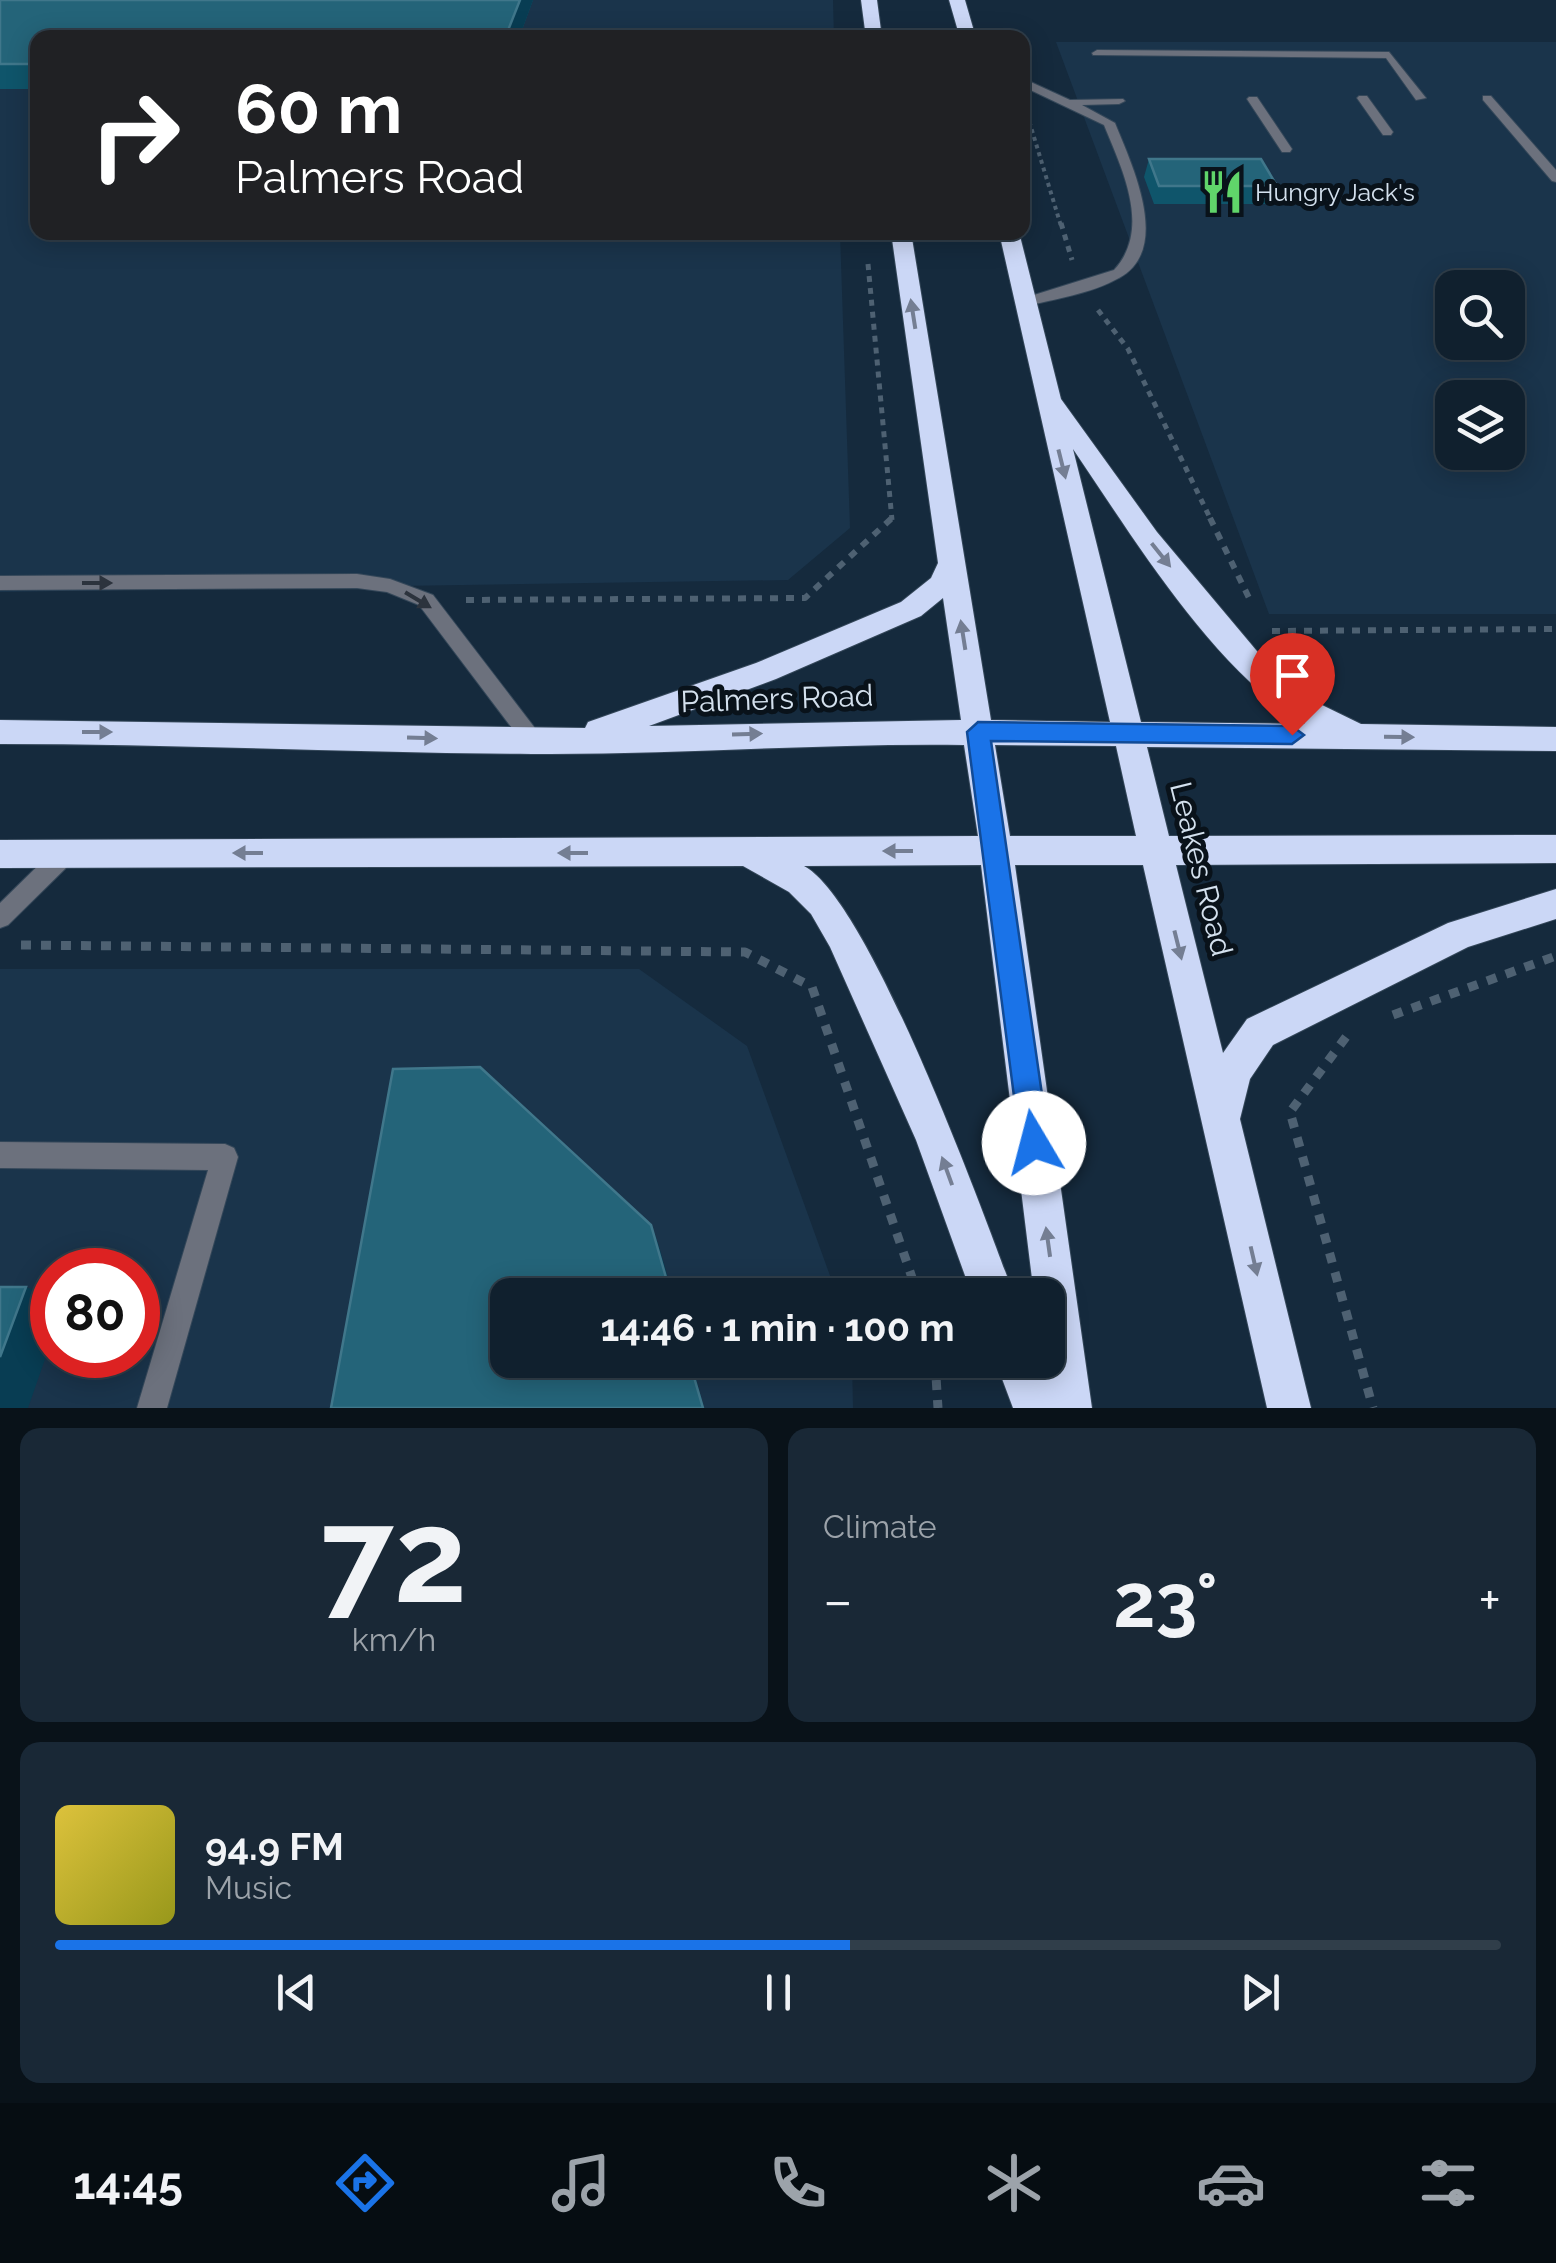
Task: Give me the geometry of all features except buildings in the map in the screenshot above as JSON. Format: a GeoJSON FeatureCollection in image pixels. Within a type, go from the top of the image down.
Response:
{"type":"FeatureCollection","features":[{"type":"Feature","properties":{"kind":"highway"},"geometry":{"type":"LineString","coordinates":[[870,0],[873,30]]}},
{"type":"Feature","properties":{"kind":"highway"},"geometry":{"type":"LineString","coordinates":[[958,0],[966,30]]}},
{"type":"Feature","properties":{"kind":"highway"},"geometry":{"type":"LineString","coordinates":[[902,240],[996,850],[1070,1408]]}},
{"type":"Feature","properties":{"kind":"highway","name":"Leakes Road"},"geometry":{"type":"LineString","coordinates":[[1011,240],[1289,1408]]}},
{"type":"Feature","properties":{"kind":"highway"},"geometry":{"type":"LineString","coordinates":[[1044,390],[1148,539],[1240,653],[1299,704],[1358,737]]}},
{"type":"Feature","properties":{"kind":"highway"},"geometry":{"type":"LineString","coordinates":[[573,740],[766,672],[911,609],[942,584],[952,564]]}},
{"type":"Feature","properties":{"kind":"highway","name":"Palmers Road"},"geometry":{"type":"LineString","coordinates":[[0,732],[194,732],[534,742],[842,731],[1556,739]]}},
{"type":"Feature","properties":{"kind":"highway"},"geometry":{"type":"LineString","coordinates":[[0,854],[1556,849]]}},
{"type":"Feature","properties":{"kind":"highway"},"geometry":{"type":"LineString","coordinates":[[744,852],[780,866],[802,880],[823,903],[842,936],[934,1136],[987,1278]]}},
{"type":"Feature","properties":{"kind":"highway"},"geometry":{"type":"LineString","coordinates":[[1222,1125],[1228,1080],[1240,1056],[1260,1032],[1460,934],[1556,904]]}},
{"type":"Feature","properties":{"kind":"highway"},"geometry":{"type":"LineString","coordinates":[[1024,1378],[1035,1408]]}},
{"type":"Feature","properties":{"kind":"street"},"geometry":{"type":"LineString","coordinates":[[1097,53],[1388,55],[1420,98]]}},
{"type":"Feature","properties":{"kind":"street"},"geometry":{"type":"LineString","coordinates":[[1023,303],[1117,276],[1136,255],[1143,224],[1109,123],[1030,84]]}},
{"type":"Feature","properties":{"kind":"street"},"geometry":{"type":"LineString","coordinates":[[1363,98],[1387,132]]}},
{"type":"Feature","properties":{"kind":"street"},"geometry":{"type":"LineString","coordinates":[[1487,98],[1556,178]]}},
{"type":"Feature","properties":{"kind":"street"},"geometry":{"type":"LineString","coordinates":[[1253,99],[1286,149]]}},
{"type":"Feature","properties":{"kind":"street"},"geometry":{"type":"LineString","coordinates":[[1072,102],[1119,100]]}},
{"type":"Feature","properties":{"kind":"street"},"geometry":{"type":"LineString","coordinates":[[0,583],[356,580],[390,586],[426,600],[534,742]]}},
{"type":"Feature","properties":{"kind":"street"},"geometry":{"type":"LineString","coordinates":[[0,918],[65,854]]}},
{"type":"Feature","properties":{"kind":"street"},"geometry":{"type":"LineString","coordinates":[[0,1155],[225,1156],[152,1408]]}},
{"type":"Feature","properties":{"kind":"path"},"geometry":{"type":"LineString","coordinates":[[1030,124],[1079,284],[1128,350],[1256,614]]}},
{"type":"Feature","properties":{"kind":"path"},"geometry":{"type":"LineString","coordinates":[[867,252],[892,520]]}},
{"type":"Feature","properties":{"kind":"path"},"geometry":{"type":"LineString","coordinates":[[1264,631],[1556,629]]}},
{"type":"Feature","properties":{"kind":"path"},"geometry":{"type":"LineString","coordinates":[[0,945],[745,952],[812,986],[912,1278]]}},
{"type":"Feature","properties":{"kind":"path"},"geometry":{"type":"LineString","coordinates":[[1388,1016],[1556,956]]}},
{"type":"Feature","properties":{"kind":"path"},"geometry":{"type":"LineString","coordinates":[[1351,1030],[1290,1112],[1373,1408]]}},
{"type":"Feature","properties":{"kind":"path"},"geometry":{"type":"LineString","coordinates":[[936,1378],[938,1408]]}},
{"type":"Feature","properties":{"kind":"shaded area"},"geometry":{"type":"Polygon","coordinates":[[[0,0],[833,0],[834,30],[30,30],[30,240],[840,240],[850,528],[788,580],[0,592],[0,0]]]}},
{"type":"Feature","properties":{"kind":"shaded area"},"geometry":{"type":"Polygon","coordinates":[[[1056,42],[1556,42],[1556,614],[1269,614],[1056,42]]]}},
{"type":"Feature","properties":{"kind":"shaded area"},"geometry":{"type":"Polygon","coordinates":[[[0,969],[639,969],[747,1046],[831,1278],[490,1278],[490,1378],[852,1378],[853,1408],[0,1408],[0,969]]]}},
{"type":"Feature","properties":{"kind":"place","name":"Hungry Jack's"},"geometry":{"type":"Point","coordinates":[1222,192]}},
{"type":"Feature","properties":{"kind":"route"},"geometry":{"type":"LineString","coordinates":[[1034,1143],[978,732],[1292,735]]}}]}
